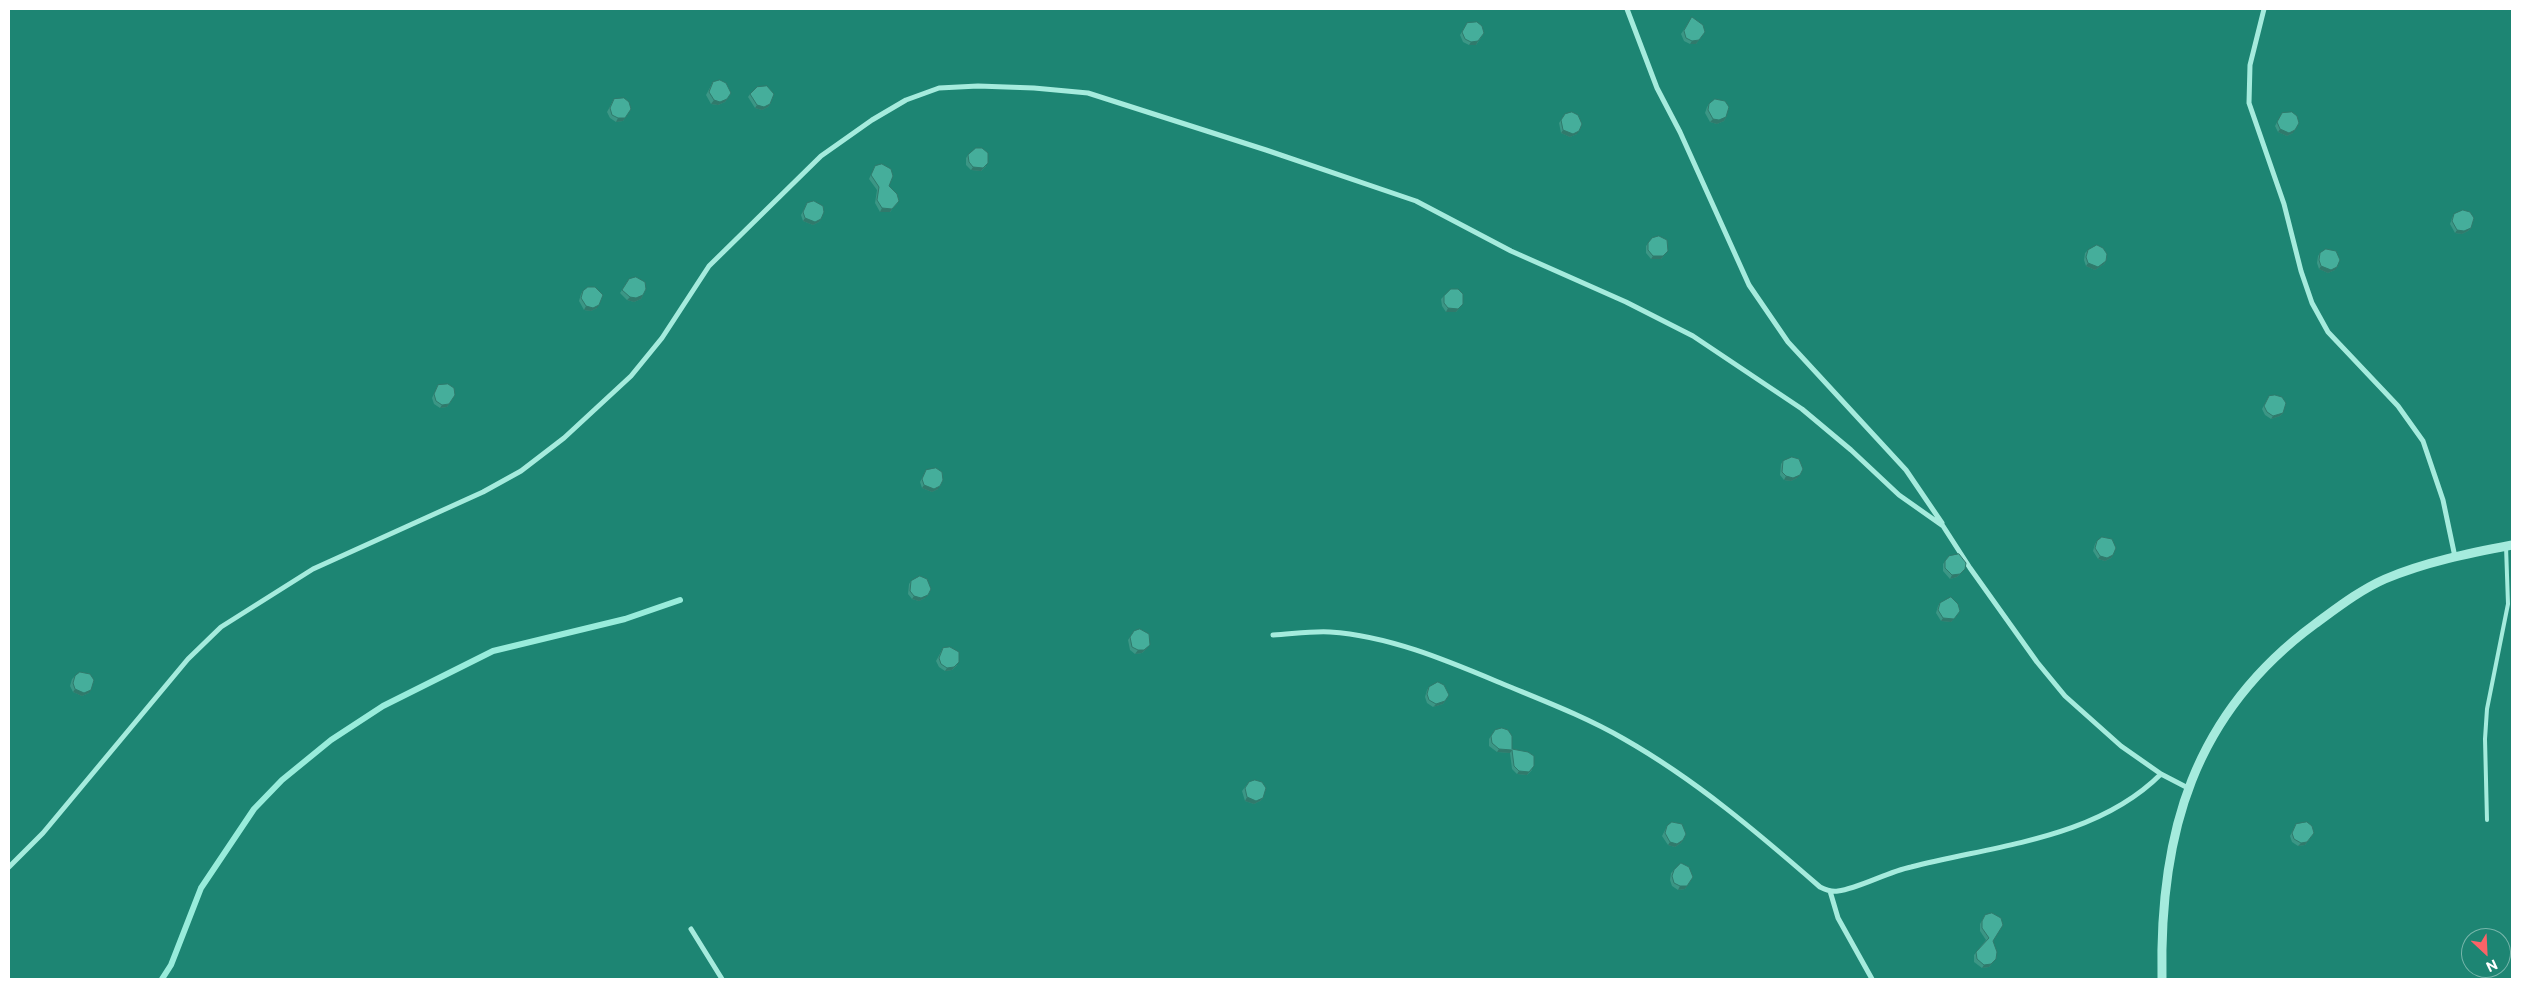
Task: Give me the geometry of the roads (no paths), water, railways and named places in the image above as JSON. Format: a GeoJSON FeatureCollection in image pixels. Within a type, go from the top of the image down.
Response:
{"type":"FeatureCollection","features":[{"type":"Feature","properties":{"kind":"street"},"geometry":{"type":"LineString","coordinates":[[1627,9],[1657,88],[1680,132],[1749,284],[1788,342],[1906,470],[1970,568],[2037,662],[2065,696],[2121,746],[2161,774],[2188,788]]}},
{"type":"Feature","properties":{"kind":"street"},"geometry":{"type":"LineString","coordinates":[[2264,9],[2250,65],[2249,103],[2284,204],[2301,271],[2312,303],[2328,332],[2398,406],[2423,441],[2443,500],[2455,557]]}},
{"type":"Feature","properties":{"kind":"street"},"geometry":{"type":"LineString","coordinates":[[9,867],[49,826],[188,659],[221,628],[313,569],[484,492],[521,471],[564,438],[631,376],[662,338],[709,266],[821,156],[872,120],[906,100],[939,88],[978,86],[1034,88],[1088,93],[1416,201],[1511,251],[1626,302],[1693,336],[1802,409],[1851,450],[1899,495],[1943,526]]}},
{"type":"Feature","properties":{"kind":"street"},"geometry":{"type":"LineString","coordinates":[[2162,979],[2163,899],[2168,859],[2176,823],[2188,788],[2204,754],[2230,709],[2260,672],[2292,642],[2335,610],[2384,580],[2455,557],[2509,545]]}},
{"type":"Feature","properties":{"kind":"street"},"geometry":{"type":"LineString","coordinates":[[1273,635],[1329,632],[1365,637],[1410,648],[1462,667],[1555,706],[1623,738],[1686,778],[1732,811],[1820,887],[1830,891],[1852,887],[1882,875],[1910,867],[2005,848],[2061,831],[2114,809],[2136,796],[2161,774]]}},
{"type":"Feature","properties":{"kind":"street"},"geometry":{"type":"LineString","coordinates":[[1830,891],[1838,918],[1872,979]]}},
{"type":"Feature","properties":{"kind":"street"},"geometry":{"type":"LineString","coordinates":[[691,929],[722,979]]}},
{"type":"Feature","properties":{"kind":"lane"},"geometry":{"type":"LineString","coordinates":[[2487,820],[2487,709],[2508,604],[2509,545]]}},
{"type":"Feature","properties":{"kind":"waterway"},"geometry":{"type":"LineString","coordinates":[[162,979],[171,965],[201,888],[254,809],[282,780],[331,740],[383,706],[493,651],[625,619],[680,600]]}}]}
